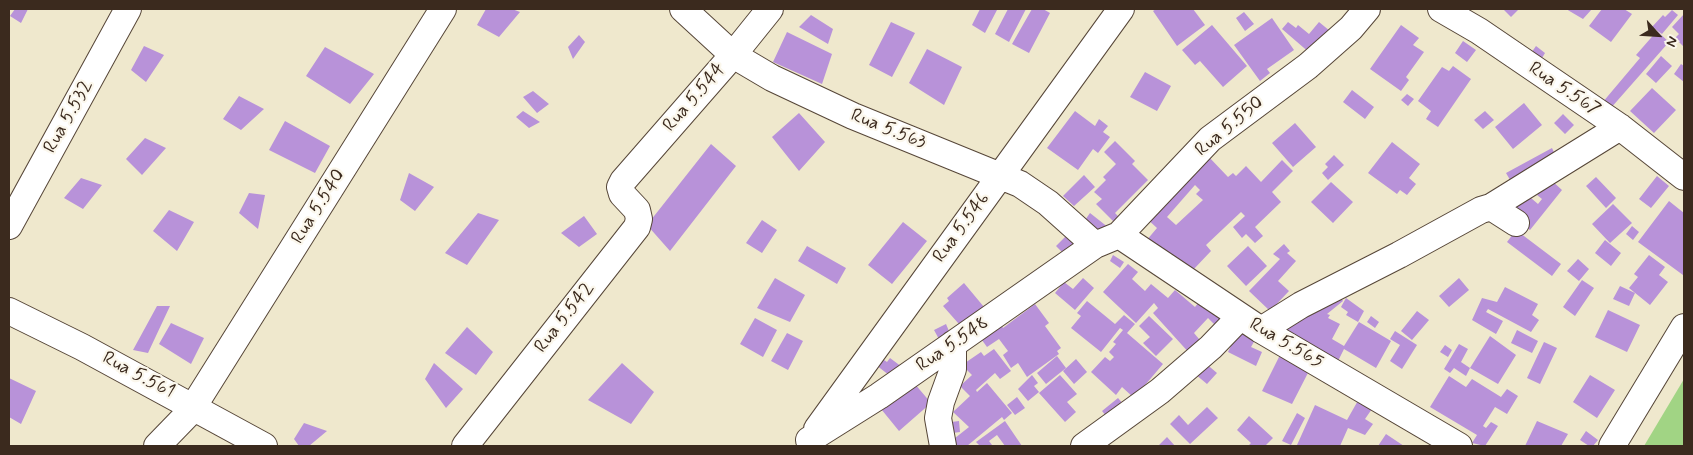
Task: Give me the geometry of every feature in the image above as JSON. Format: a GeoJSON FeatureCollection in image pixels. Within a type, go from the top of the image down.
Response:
{"type":"FeatureCollection","features":[{"type":"Feature","properties":{"kind":"street","name":"Rua 5.532"},"geometry":{"type":"LineString","coordinates":[[9,226],[128,9]]}},
{"type":"Feature","properties":{"kind":"street","name":"Rua 5.540"},"geometry":{"type":"LineString","coordinates":[[157,446],[194,406],[443,9]]}},
{"type":"Feature","properties":{"kind":"street","name":"Rua 5.563"},"geometry":{"type":"LineString","coordinates":[[683,9],[733,55],[772,78],[853,116],[1000,174],[1020,184],[1048,203],[1095,245]]}},
{"type":"Feature","properties":{"kind":"street","name":"Rua 5.544"},"geometry":{"type":"LineString","coordinates":[[620,187],[623,181],[733,55],[770,9]]}},
{"type":"Feature","properties":{"kind":"street","name":"Rua 5.546"},"geometry":{"type":"LineString","coordinates":[[805,443],[1121,9]]}},
{"type":"Feature","properties":{"kind":"street","name":"Rua 5.550"},"geometry":{"type":"LineString","coordinates":[[1095,245],[1119,235],[1210,139],[1308,66],[1350,28],[1367,9]]}},
{"type":"Feature","properties":{"kind":"street","name":"Rua 5.567"},"geometry":{"type":"LineString","coordinates":[[1441,9],[1479,30],[1620,127],[1684,176]]}},
{"type":"Feature","properties":{"kind":"street"},"geometry":{"type":"LineString","coordinates":[[1084,446],[1160,391],[1211,347],[1250,323],[1301,305],[1480,210],[1491,207],[1620,127]]}},
{"type":"Feature","properties":{"kind":"street","name":"Rua 5.542"},"geometry":{"type":"LineString","coordinates":[[465,446],[637,227],[640,218],[637,210],[622,194],[620,187]]}},
{"type":"Feature","properties":{"kind":"street"},"geometry":{"type":"LineString","coordinates":[[1491,207],[1516,223]]}},
{"type":"Feature","properties":{"kind":"street","name":"Rua 5.565"},"geometry":{"type":"LineString","coordinates":[[1119,235],[1250,323],[1459,446]]}},
{"type":"Feature","properties":{"kind":"street","name":"Rua 5.548"},"geometry":{"type":"LineString","coordinates":[[805,443],[879,396],[1095,245]]}},
{"type":"Feature","properties":{"kind":"street","name":"Rua 5.561"},"geometry":{"type":"LineString","coordinates":[[9,311],[194,406],[264,446]]}},
{"type":"Feature","properties":{"kind":"street"},"geometry":{"type":"LineString","coordinates":[[1612,446],[1684,327]]}},
{"type":"Feature","properties":{"kind":"street"},"geometry":{"type":"LineString","coordinates":[[943,446],[938,418],[941,402],[953,369],[953,344]]}},
{"type":"Feature","properties":{"kind":"green space"},"geometry":{"type":"Polygon","coordinates":[[[1684,379],[1684,446],[1644,446],[1684,379]]]}},
{"type":"Feature","properties":{"kind":"building"},"geometry":{"type":"Polygon","coordinates":[[[15,9],[28,9],[21,23],[10,16],[15,9]]]}},
{"type":"Feature","properties":{"kind":"building"},"geometry":{"type":"Polygon","coordinates":[[[486,9],[512,9],[520,12],[499,37],[477,25],[486,9]]]}},
{"type":"Feature","properties":{"kind":"building"},"geometry":{"type":"Polygon","coordinates":[[[980,9],[997,10],[985,33],[972,25],[980,9]]]}},
{"type":"Feature","properties":{"kind":"building"},"geometry":{"type":"Polygon","coordinates":[[[1008,9],[1026,9],[1009,42],[995,34],[1008,9]]]}},
{"type":"Feature","properties":{"kind":"building"},"geometry":{"type":"Polygon","coordinates":[[[1032,9],[1043,9],[1050,13],[1029,53],[1012,44],[1032,9]]]}},
{"type":"Feature","properties":{"kind":"building"},"geometry":{"type":"Polygon","coordinates":[[[1156,9],[1193,9],[1205,25],[1177,46],[1153,11],[1156,9]]]}},
{"type":"Feature","properties":{"kind":"building"},"geometry":{"type":"Polygon","coordinates":[[[1503,9],[1519,9],[1511,17],[1503,9]]]}},
{"type":"Feature","properties":{"kind":"building"},"geometry":{"type":"Polygon","coordinates":[[[1566,9],[1592,9],[1583,19],[1566,9]]]}},
{"type":"Feature","properties":{"kind":"building"},"geometry":{"type":"Polygon","coordinates":[[[1602,9],[1624,9],[1632,14],[1611,42],[1589,26],[1602,9]]]}},
{"type":"Feature","properties":{"kind":"building"},"geometry":{"type":"Polygon","coordinates":[[[1672,10],[1678,15],[1662,34],[1652,27],[1663,15],[1665,17],[1672,10]]]}},
{"type":"Feature","properties":{"kind":"building"},"geometry":{"type":"Polygon","coordinates":[[[1244,12],[1254,24],[1245,31],[1236,18],[1244,12]]]}},
{"type":"Feature","properties":{"kind":"building"},"geometry":{"type":"Polygon","coordinates":[[[1684,14],[1684,47],[1675,38],[1679,34],[1672,27],[1684,14]]]}},
{"type":"Feature","properties":{"kind":"building"},"geometry":{"type":"Polygon","coordinates":[[[811,15],[833,29],[828,44],[799,27],[811,15]]]}},
{"type":"Feature","properties":{"kind":"building"},"geometry":{"type":"Polygon","coordinates":[[[1272,18],[1294,50],[1267,69],[1270,73],[1260,81],[1234,45],[1272,18]]]}},
{"type":"Feature","properties":{"kind":"building"},"geometry":{"type":"Polygon","coordinates":[[[891,22],[915,33],[892,77],[869,65],[891,22]]]}},
{"type":"Feature","properties":{"kind":"building"},"geometry":{"type":"Polygon","coordinates":[[[1288,22],[1296,28],[1298,25],[1309,34],[1319,22],[1330,31],[1311,54],[1282,29],[1288,22]]]}},
{"type":"Feature","properties":{"kind":"building"},"geometry":{"type":"Polygon","coordinates":[[[1212,25],[1247,66],[1223,87],[1200,61],[1195,65],[1182,50],[1212,25]]]}},
{"type":"Feature","properties":{"kind":"building"},"geometry":{"type":"Polygon","coordinates":[[[1401,25],[1419,38],[1413,45],[1424,52],[1406,77],[1409,80],[1401,91],[1370,69],[1401,25]]]}},
{"type":"Feature","properties":{"kind":"building"},"geometry":{"type":"Polygon","coordinates":[[[1657,31],[1669,42],[1610,109],[1602,103],[1640,58],[1636,55],[1657,31]]]}},
{"type":"Feature","properties":{"kind":"building"},"geometry":{"type":"Polygon","coordinates":[[[787,32],[832,54],[822,84],[773,62],[787,32]]]}},
{"type":"Feature","properties":{"kind":"building"},"geometry":{"type":"Polygon","coordinates":[[[579,35],[585,42],[573,59],[568,47],[579,35]]]}},
{"type":"Feature","properties":{"kind":"building"},"geometry":{"type":"Polygon","coordinates":[[[1463,41],[1476,50],[1467,62],[1455,53],[1463,41]]]}},
{"type":"Feature","properties":{"kind":"building"},"geometry":{"type":"Polygon","coordinates":[[[144,46],[164,55],[146,82],[131,70],[144,46]]]}},
{"type":"Feature","properties":{"kind":"building"},"geometry":{"type":"Polygon","coordinates":[[[1536,46],[1545,53],[1539,63],[1529,56],[1536,46]]]}},
{"type":"Feature","properties":{"kind":"building"},"geometry":{"type":"Polygon","coordinates":[[[325,47],[374,74],[350,104],[306,76],[325,47]]]}},
{"type":"Feature","properties":{"kind":"building"},"geometry":{"type":"Polygon","coordinates":[[[927,49],[962,67],[944,105],[909,83],[927,49]]]}},
{"type":"Feature","properties":{"kind":"building"},"geometry":{"type":"Polygon","coordinates":[[[1661,56],[1672,66],[1656,83],[1646,74],[1661,56]]]}},
{"type":"Feature","properties":{"kind":"building"},"geometry":{"type":"Polygon","coordinates":[[[1681,64],[1684,66],[1684,82],[1674,74],[1681,64]]]}},
{"type":"Feature","properties":{"kind":"building"},"geometry":{"type":"Polygon","coordinates":[[[1453,66],[1471,79],[1438,127],[1426,119],[1431,111],[1418,101],[1442,67],[1449,71],[1453,66]]]}},
{"type":"Feature","properties":{"kind":"building"},"geometry":{"type":"Polygon","coordinates":[[[1145,72],[1171,86],[1157,111],[1130,97],[1145,72]]]}},
{"type":"Feature","properties":{"kind":"building"},"geometry":{"type":"Polygon","coordinates":[[[1652,88],[1676,110],[1654,133],[1630,111],[1652,88]]]}},
{"type":"Feature","properties":{"kind":"building"},"geometry":{"type":"Polygon","coordinates":[[[1352,90],[1374,107],[1365,119],[1343,102],[1352,90]]]}},
{"type":"Feature","properties":{"kind":"building"},"geometry":{"type":"Polygon","coordinates":[[[533,91],[549,104],[537,113],[523,97],[533,91]]]}},
{"type":"Feature","properties":{"kind":"building"},"geometry":{"type":"Polygon","coordinates":[[[1407,94],[1414,99],[1408,106],[1401,100],[1407,94]]]}},
{"type":"Feature","properties":{"kind":"building"},"geometry":{"type":"Polygon","coordinates":[[[239,96],[264,109],[241,130],[223,119],[239,96]]]}},
{"type":"Feature","properties":{"kind":"building"},"geometry":{"type":"Polygon","coordinates":[[[1524,103],[1542,125],[1513,149],[1495,127],[1524,103]]]}},
{"type":"Feature","properties":{"kind":"building"},"geometry":{"type":"Polygon","coordinates":[[[523,111],[540,122],[529,128],[516,117],[523,111]]]}},
{"type":"Feature","properties":{"kind":"building"},"geometry":{"type":"Polygon","coordinates":[[[1075,111],[1095,126],[1099,119],[1108,126],[1103,132],[1110,137],[1098,153],[1093,149],[1078,170],[1047,148],[1075,111]]]}},
{"type":"Feature","properties":{"kind":"building"},"geometry":{"type":"Polygon","coordinates":[[[1485,111],[1494,120],[1483,129],[1474,120],[1485,111]]]}},
{"type":"Feature","properties":{"kind":"building"},"geometry":{"type":"Polygon","coordinates":[[[799,113],[825,142],[799,171],[772,137],[799,113]]]}},
{"type":"Feature","properties":{"kind":"building"},"geometry":{"type":"Polygon","coordinates":[[[1563,114],[1574,125],[1565,134],[1554,123],[1563,114]]]}},
{"type":"Feature","properties":{"kind":"building"},"geometry":{"type":"Polygon","coordinates":[[[285,121],[330,146],[315,173],[269,150],[285,121]]]}},
{"type":"Feature","properties":{"kind":"building"},"geometry":{"type":"Polygon","coordinates":[[[1295,123],[1316,147],[1293,167],[1272,143],[1295,123]]]}},
{"type":"Feature","properties":{"kind":"building"},"geometry":{"type":"Polygon","coordinates":[[[145,138],[166,148],[142,175],[126,159],[145,138]]]}},
{"type":"Feature","properties":{"kind":"building"},"geometry":{"type":"Polygon","coordinates":[[[1115,141],[1135,161],[1132,164],[1148,180],[1115,213],[1120,218],[1115,223],[1096,204],[1102,199],[1094,192],[1106,180],[1103,177],[1116,164],[1104,152],[1115,141]]]}},
{"type":"Feature","properties":{"kind":"building"},"geometry":{"type":"Polygon","coordinates":[[[1392,142],[1420,164],[1409,178],[1416,184],[1407,195],[1400,190],[1397,194],[1368,173],[1392,142]]]}},
{"type":"Feature","properties":{"kind":"building"},"geometry":{"type":"Polygon","coordinates":[[[711,144],[736,166],[670,251],[647,225],[711,144]]]}},
{"type":"Feature","properties":{"kind":"building"},"geometry":{"type":"Polygon","coordinates":[[[1552,148],[1558,161],[1513,185],[1506,173],[1552,148]]]}},
{"type":"Feature","properties":{"kind":"building"},"geometry":{"type":"Polygon","coordinates":[[[1207,155],[1228,177],[1233,173],[1236,176],[1246,166],[1261,182],[1282,160],[1293,171],[1272,192],[1281,202],[1255,227],[1263,236],[1255,243],[1246,234],[1242,238],[1233,227],[1245,216],[1241,212],[1206,245],[1211,251],[1193,270],[1146,241],[1157,228],[1146,218],[1207,155]],[[1195,185],[1167,217],[1176,225],[1203,200],[1196,194],[1200,190],[1195,185]]]}},
{"type":"Feature","properties":{"kind":"building"},"geometry":{"type":"Polygon","coordinates":[[[1334,155],[1344,165],[1328,180],[1322,173],[1328,167],[1325,164],[1334,155]]]}},
{"type":"Feature","properties":{"kind":"building"},"geometry":{"type":"Polygon","coordinates":[[[409,173],[434,187],[415,211],[400,200],[409,173]]]}},
{"type":"Feature","properties":{"kind":"building"},"geometry":{"type":"Polygon","coordinates":[[[1084,175],[1095,187],[1074,206],[1063,196],[1084,175]]]}},
{"type":"Feature","properties":{"kind":"building"},"geometry":{"type":"Polygon","coordinates":[[[1657,176],[1669,186],[1651,208],[1639,199],[1657,176]]]}},
{"type":"Feature","properties":{"kind":"building"},"geometry":{"type":"Polygon","coordinates":[[[1596,177],[1616,198],[1606,208],[1586,186],[1596,177]]]}},
{"type":"Feature","properties":{"kind":"building"},"geometry":{"type":"Polygon","coordinates":[[[81,178],[102,185],[83,209],[64,198],[81,178]]]}},
{"type":"Feature","properties":{"kind":"building"},"geometry":{"type":"Polygon","coordinates":[[[1551,180],[1562,190],[1530,230],[1502,209],[1542,187],[1531,198],[1538,204],[1542,199],[1537,195],[1551,180]]]}},
{"type":"Feature","properties":{"kind":"building"},"geometry":{"type":"Polygon","coordinates":[[[1331,182],[1353,202],[1333,223],[1311,202],[1331,182]]]}},
{"type":"Feature","properties":{"kind":"building"},"geometry":{"type":"Polygon","coordinates":[[[249,193],[265,195],[258,229],[239,213],[249,193]]]}},
{"type":"Feature","properties":{"kind":"building"},"geometry":{"type":"Polygon","coordinates":[[[1669,201],[1684,213],[1683,275],[1638,242],[1669,201]]]}},
{"type":"Feature","properties":{"kind":"building"},"geometry":{"type":"Polygon","coordinates":[[[1613,204],[1632,223],[1610,243],[1592,224],[1613,204]]]}},
{"type":"Feature","properties":{"kind":"building"},"geometry":{"type":"Polygon","coordinates":[[[169,210],[194,222],[177,251],[153,231],[169,210]]]}},
{"type":"Feature","properties":{"kind":"building"},"geometry":{"type":"Polygon","coordinates":[[[478,213],[499,220],[467,265],[445,253],[478,213]]]}},
{"type":"Feature","properties":{"kind":"building"},"geometry":{"type":"Polygon","coordinates":[[[1090,213],[1109,228],[1102,237],[1083,223],[1090,213]]]}},
{"type":"Feature","properties":{"kind":"building"},"geometry":{"type":"Polygon","coordinates":[[[584,216],[597,234],[579,247],[561,233],[584,216]]]}},
{"type":"Feature","properties":{"kind":"building"},"geometry":{"type":"Polygon","coordinates":[[[762,220],[777,230],[762,253],[746,243],[762,220]]]}},
{"type":"Feature","properties":{"kind":"building"},"geometry":{"type":"Polygon","coordinates":[[[903,222],[927,241],[892,284],[868,265],[903,222]]]}},
{"type":"Feature","properties":{"kind":"building"},"geometry":{"type":"Polygon","coordinates":[[[1632,226],[1639,232],[1633,240],[1626,234],[1632,226]]]}},
{"type":"Feature","properties":{"kind":"building"},"geometry":{"type":"Polygon","coordinates":[[[1516,230],[1561,264],[1552,276],[1507,242],[1516,230]]]}},
{"type":"Feature","properties":{"kind":"building"},"geometry":{"type":"Polygon","coordinates":[[[1067,235],[1076,246],[1065,255],[1056,246],[1067,235]]]}},
{"type":"Feature","properties":{"kind":"building"},"geometry":{"type":"Polygon","coordinates":[[[1605,240],[1621,253],[1611,266],[1595,253],[1605,240]]]}},
{"type":"Feature","properties":{"kind":"building"},"geometry":{"type":"Polygon","coordinates":[[[1284,244],[1290,251],[1287,253],[1296,261],[1278,281],[1289,291],[1270,311],[1249,291],[1280,259],[1273,254],[1284,244]]]}},
{"type":"Feature","properties":{"kind":"building"},"geometry":{"type":"Polygon","coordinates":[[[807,246],[846,268],[837,284],[798,261],[807,246]]]}},
{"type":"Feature","properties":{"kind":"building"},"geometry":{"type":"Polygon","coordinates":[[[1248,246],[1267,266],[1246,286],[1227,266],[1248,246]]]}},
{"type":"Feature","properties":{"kind":"building"},"geometry":{"type":"Polygon","coordinates":[[[1113,255],[1124,262],[1120,268],[1110,261],[1113,255]]]}},
{"type":"Feature","properties":{"kind":"building"},"geometry":{"type":"Polygon","coordinates":[[[1649,255],[1665,267],[1659,275],[1668,282],[1650,305],[1629,288],[1638,277],[1634,274],[1649,255]]]}},
{"type":"Feature","properties":{"kind":"building"},"geometry":{"type":"Polygon","coordinates":[[[1578,259],[1589,269],[1579,281],[1567,271],[1578,259]]]}},
{"type":"Feature","properties":{"kind":"building"},"geometry":{"type":"Polygon","coordinates":[[[1128,264],[1138,272],[1132,279],[1145,291],[1151,284],[1168,298],[1175,290],[1195,307],[1202,298],[1222,316],[1215,325],[1208,318],[1194,333],[1204,345],[1191,355],[1153,313],[1158,308],[1154,303],[1136,323],[1103,292],[1128,264]]]}},
{"type":"Feature","properties":{"kind":"building"},"geometry":{"type":"Polygon","coordinates":[[[775,278],[805,295],[790,322],[757,308],[775,278]]]}},
{"type":"Feature","properties":{"kind":"building"},"geometry":{"type":"Polygon","coordinates":[[[1083,278],[1094,288],[1075,310],[1055,293],[1064,282],[1073,289],[1083,278]]]}},
{"type":"Feature","properties":{"kind":"building"},"geometry":{"type":"Polygon","coordinates":[[[1459,278],[1469,290],[1449,307],[1439,296],[1459,278]]]}},
{"type":"Feature","properties":{"kind":"building"},"geometry":{"type":"Polygon","coordinates":[[[1582,280],[1594,288],[1575,316],[1563,307],[1582,280]]]}},
{"type":"Feature","properties":{"kind":"building"},"geometry":{"type":"Polygon","coordinates":[[[964,283],[989,313],[966,332],[943,306],[949,301],[947,298],[964,283]]]}},
{"type":"Feature","properties":{"kind":"building"},"geometry":{"type":"Polygon","coordinates":[[[1620,286],[1635,293],[1629,306],[1613,299],[1620,286]]]}},
{"type":"Feature","properties":{"kind":"building"},"geometry":{"type":"Polygon","coordinates":[[[1505,287],[1538,304],[1532,315],[1539,320],[1531,332],[1488,309],[1486,312],[1503,321],[1496,334],[1472,320],[1482,298],[1497,302],[1505,287]]]}},
{"type":"Feature","properties":{"kind":"building"},"geometry":{"type":"Polygon","coordinates":[[[1336,291],[1343,301],[1327,314],[1330,315],[1328,318],[1340,324],[1332,339],[1344,346],[1359,322],[1391,341],[1376,368],[1344,349],[1337,363],[1280,332],[1336,291]]]}},
{"type":"Feature","properties":{"kind":"building"},"geometry":{"type":"Polygon","coordinates":[[[1346,298],[1364,311],[1358,322],[1346,315],[1348,312],[1341,307],[1346,298]]]}},
{"type":"Feature","properties":{"kind":"building"},"geometry":{"type":"Polygon","coordinates":[[[1087,301],[1115,324],[1124,315],[1135,324],[1127,333],[1163,364],[1134,398],[1122,387],[1116,395],[1091,372],[1105,357],[1110,361],[1114,357],[1109,352],[1116,344],[1113,342],[1123,330],[1120,328],[1101,352],[1071,328],[1081,316],[1077,313],[1087,301]]]}},
{"type":"Feature","properties":{"kind":"building"},"geometry":{"type":"Polygon","coordinates":[[[1035,304],[1049,323],[1045,326],[1061,348],[1057,351],[1059,354],[1027,377],[1018,363],[1011,368],[1003,355],[1008,351],[999,339],[987,347],[979,336],[999,321],[1003,328],[1035,304]]]}},
{"type":"Feature","properties":{"kind":"building"},"geometry":{"type":"Polygon","coordinates":[[[157,306],[170,306],[148,353],[133,350],[157,306]]]}},
{"type":"Feature","properties":{"kind":"building"},"geometry":{"type":"Polygon","coordinates":[[[1608,310],[1640,325],[1627,352],[1595,337],[1608,310]]]}},
{"type":"Feature","properties":{"kind":"building"},"geometry":{"type":"Polygon","coordinates":[[[1417,311],[1429,320],[1412,340],[1401,331],[1417,311]]]}},
{"type":"Feature","properties":{"kind":"building"},"geometry":{"type":"Polygon","coordinates":[[[1149,316],[1173,339],[1156,356],[1143,343],[1150,337],[1139,326],[1149,316]]]}},
{"type":"Feature","properties":{"kind":"building"},"geometry":{"type":"Polygon","coordinates":[[[1371,316],[1379,322],[1375,328],[1367,322],[1371,316]]]}},
{"type":"Feature","properties":{"kind":"building"},"geometry":{"type":"Polygon","coordinates":[[[755,318],[777,330],[763,357],[740,344],[755,318]]]}},
{"type":"Feature","properties":{"kind":"building"},"geometry":{"type":"Polygon","coordinates":[[[171,323],[204,338],[191,364],[159,344],[171,323]]]}},
{"type":"Feature","properties":{"kind":"building"},"geometry":{"type":"Polygon","coordinates":[[[946,324],[951,336],[940,341],[934,330],[946,324]]]}},
{"type":"Feature","properties":{"kind":"building"},"geometry":{"type":"Polygon","coordinates":[[[467,327],[493,352],[476,375],[445,353],[467,327]]]}},
{"type":"Feature","properties":{"kind":"building"},"geometry":{"type":"Polygon","coordinates":[[[1517,330],[1538,341],[1532,353],[1511,343],[1517,330]]]}},
{"type":"Feature","properties":{"kind":"building"},"geometry":{"type":"Polygon","coordinates":[[[1238,331],[1255,340],[1251,347],[1262,352],[1256,366],[1228,352],[1238,331]]]}},
{"type":"Feature","properties":{"kind":"building"},"geometry":{"type":"Polygon","coordinates":[[[1395,331],[1417,345],[1402,369],[1390,361],[1400,345],[1390,339],[1395,331]]]}},
{"type":"Feature","properties":{"kind":"building"},"geometry":{"type":"Polygon","coordinates":[[[787,333],[803,341],[788,370],[771,361],[787,333]]]}},
{"type":"Feature","properties":{"kind":"building"},"geometry":{"type":"Polygon","coordinates":[[[1490,336],[1516,355],[1498,384],[1470,368],[1490,336]]]}},
{"type":"Feature","properties":{"kind":"building"},"geometry":{"type":"Polygon","coordinates":[[[1544,342],[1557,348],[1540,384],[1527,378],[1544,342]]]}},
{"type":"Feature","properties":{"kind":"building"},"geometry":{"type":"Polygon","coordinates":[[[1459,344],[1468,349],[1461,362],[1470,368],[1466,376],[1454,368],[1450,373],[1444,369],[1459,344]]]}},
{"type":"Feature","properties":{"kind":"building"},"geometry":{"type":"Polygon","coordinates":[[[1445,345],[1452,350],[1448,357],[1440,352],[1445,345]]]}},
{"type":"Feature","properties":{"kind":"building"},"geometry":{"type":"Polygon","coordinates":[[[994,349],[1011,371],[1000,379],[995,373],[976,390],[977,392],[987,383],[1012,413],[1004,420],[1002,417],[967,446],[954,446],[950,442],[969,427],[953,412],[970,396],[960,386],[972,375],[962,365],[981,352],[984,356],[994,349]]]}},
{"type":"Feature","properties":{"kind":"building"},"geometry":{"type":"Polygon","coordinates":[[[1280,355],[1310,369],[1292,404],[1262,391],[1280,355]]]}},
{"type":"Feature","properties":{"kind":"building"},"geometry":{"type":"Polygon","coordinates":[[[1057,356],[1066,368],[1046,384],[1037,373],[1057,356]]]}},
{"type":"Feature","properties":{"kind":"building"},"geometry":{"type":"Polygon","coordinates":[[[881,358],[887,362],[890,358],[906,370],[898,382],[876,365],[881,358]]]}},
{"type":"Feature","properties":{"kind":"building"},"geometry":{"type":"Polygon","coordinates":[[[1076,359],[1087,372],[1074,384],[1063,371],[1076,359]]]}},
{"type":"Feature","properties":{"kind":"building"},"geometry":{"type":"Polygon","coordinates":[[[1204,362],[1217,373],[1207,384],[1195,374],[1204,362]]]}},
{"type":"Feature","properties":{"kind":"building"},"geometry":{"type":"Polygon","coordinates":[[[434,363],[463,389],[446,408],[425,379],[434,363]]]}},
{"type":"Feature","properties":{"kind":"building"},"geometry":{"type":"Polygon","coordinates":[[[622,363],[654,392],[631,424],[588,400],[622,363]]]}},
{"type":"Feature","properties":{"kind":"building"},"geometry":{"type":"Polygon","coordinates":[[[1032,375],[1038,383],[1034,386],[1039,392],[1028,401],[1018,389],[1032,375]]]}},
{"type":"Feature","properties":{"kind":"building"},"geometry":{"type":"Polygon","coordinates":[[[1060,375],[1077,394],[1067,402],[1076,412],[1065,422],[1039,393],[1060,375]]]}},
{"type":"Feature","properties":{"kind":"building"},"geometry":{"type":"Polygon","coordinates":[[[1590,375],[1615,390],[1597,418],[1573,402],[1590,375]]]}},
{"type":"Feature","properties":{"kind":"building"},"geometry":{"type":"Polygon","coordinates":[[[1449,376],[1466,387],[1472,379],[1501,397],[1507,389],[1518,396],[1507,414],[1495,407],[1483,426],[1486,428],[1491,422],[1498,426],[1485,446],[1472,443],[1477,435],[1430,407],[1449,376]]]}},
{"type":"Feature","properties":{"kind":"building"},"geometry":{"type":"Polygon","coordinates":[[[909,377],[931,403],[899,431],[877,404],[909,377]]]}},
{"type":"Feature","properties":{"kind":"building"},"geometry":{"type":"Polygon","coordinates":[[[9,378],[36,391],[21,424],[9,417],[9,378]]]}},
{"type":"Feature","properties":{"kind":"building"},"geometry":{"type":"Polygon","coordinates":[[[1017,397],[1025,408],[1015,415],[1007,405],[1017,397]]]}},
{"type":"Feature","properties":{"kind":"building"},"geometry":{"type":"Polygon","coordinates":[[[1360,397],[1374,406],[1365,419],[1373,424],[1365,435],[1348,428],[1340,446],[1297,445],[1315,405],[1347,420],[1360,397]]]}},
{"type":"Feature","properties":{"kind":"building"},"geometry":{"type":"Polygon","coordinates":[[[1118,398],[1125,406],[1106,416],[1102,411],[1118,398]]]}},
{"type":"Feature","properties":{"kind":"building"},"geometry":{"type":"Polygon","coordinates":[[[1207,407],[1218,418],[1190,444],[1170,424],[1179,415],[1188,425],[1207,407]]]}},
{"type":"Feature","properties":{"kind":"building"},"geometry":{"type":"Polygon","coordinates":[[[1297,413],[1305,418],[1291,445],[1282,441],[1297,413]]]}},
{"type":"Feature","properties":{"kind":"building"},"geometry":{"type":"Polygon","coordinates":[[[1249,416],[1273,438],[1265,446],[1248,446],[1251,443],[1237,430],[1249,416]]]}},
{"type":"Feature","properties":{"kind":"building"},"geometry":{"type":"Polygon","coordinates":[[[959,421],[960,432],[945,434],[944,423],[959,421]]]}},
{"type":"Feature","properties":{"kind":"building"},"geometry":{"type":"Polygon","coordinates":[[[1005,421],[1022,446],[1005,446],[997,435],[989,441],[991,446],[980,446],[976,442],[1005,421]]]}},
{"type":"Feature","properties":{"kind":"building"},"geometry":{"type":"Polygon","coordinates":[[[1537,421],[1568,434],[1561,446],[1525,446],[1537,421]]]}},
{"type":"Feature","properties":{"kind":"building"},"geometry":{"type":"Polygon","coordinates":[[[304,423],[327,431],[309,446],[299,446],[294,439],[304,423]]]}},
{"type":"Feature","properties":{"kind":"building"},"geometry":{"type":"Polygon","coordinates":[[[1586,431],[1598,440],[1593,446],[1589,446],[1580,440],[1586,431]]]}},
{"type":"Feature","properties":{"kind":"building"},"geometry":{"type":"Polygon","coordinates":[[[1386,434],[1404,446],[1378,446],[1386,434]]]}},
{"type":"Feature","properties":{"kind":"building"},"geometry":{"type":"Polygon","coordinates":[[[1167,437],[1175,446],[1158,446],[1167,437]]]}}]}
